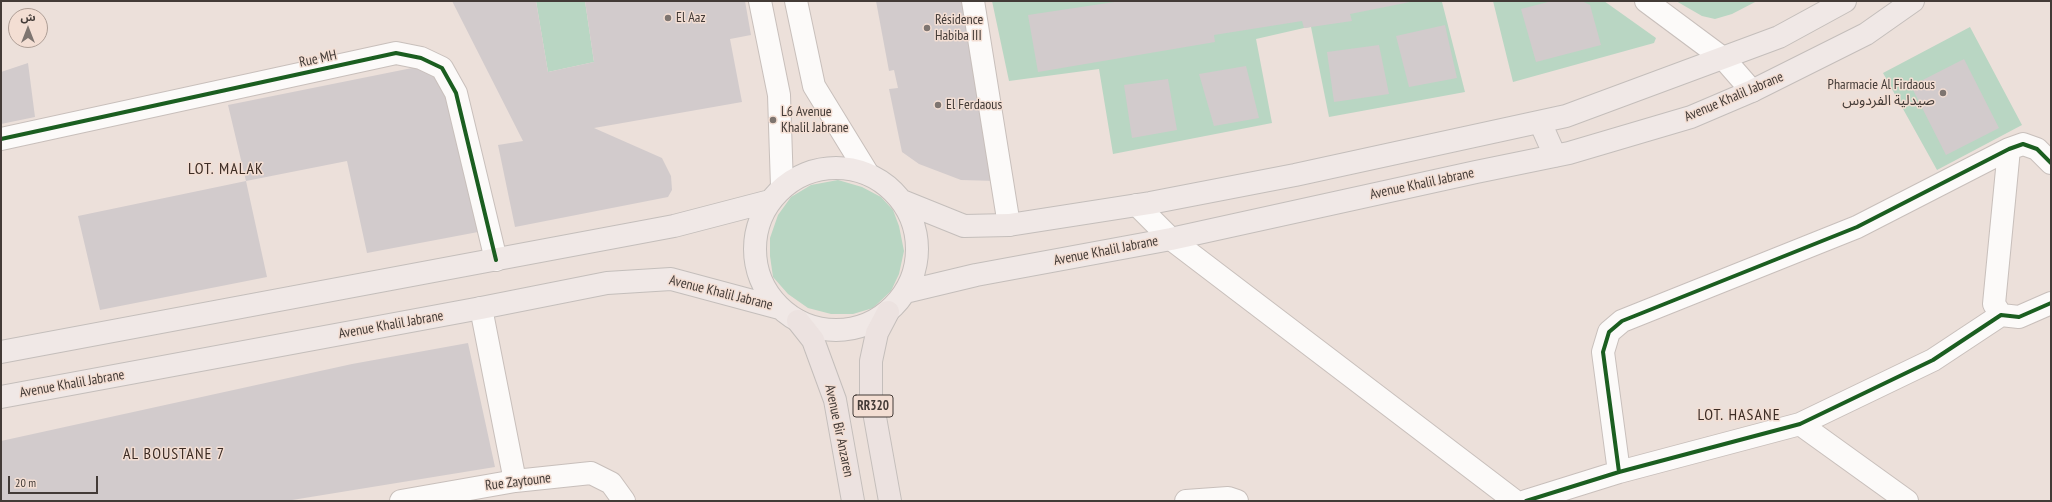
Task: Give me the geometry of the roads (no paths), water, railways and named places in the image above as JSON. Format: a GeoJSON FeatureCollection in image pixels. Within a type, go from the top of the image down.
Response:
{"type":"FeatureCollection","features":[{"type":"Feature","properties":{"kind":"highway","name":"RR320"},"geometry":{"type":"LineString","coordinates":[[888,312],[877,333],[871,361],[871,395],[890,501]]}},
{"type":"Feature","properties":{"kind":"highway","name":"Avenue Bir Anzaren"},"geometry":{"type":"LineString","coordinates":[[798,321],[813,340],[835,400],[853,501]]}},
{"type":"Feature","properties":{"kind":"main road"},"geometry":{"type":"LineString","coordinates":[[902,201],[964,226],[1009,225],[1137,205],[1295,175],[1566,116],[1724,59],[1779,37],[1845,1]]}},
{"type":"Feature","properties":{"kind":"main road","name":"Avenue Khalil Jabrane"},"geometry":{"type":"LineString","coordinates":[[905,292],[976,275],[1171,239],[1569,154],[1691,117],[1752,91],[1866,34],[1913,1]]}},
{"type":"Feature","properties":{"kind":"main road"},"geometry":{"type":"LineString","coordinates":[[1540,122],[1555,156]]}},
{"type":"Feature","properties":{"kind":"main road","name":"RR320"},"geometry":{"type":"LineString","coordinates":[[842,167],[868,174],[890,188],[902,201],[911,217],[918,250],[912,279],[905,292],[888,312],[871,323],[853,329],[824,330],[798,321],[779,308],[765,290],[756,270],[754,249],[756,228],[762,214],[776,194],[797,177],[815,170],[842,167]]}},
{"type":"Feature","properties":{"kind":"main road"},"geometry":{"type":"LineString","coordinates":[[1,352],[674,226],[776,194]]}},
{"type":"Feature","properties":{"kind":"main road","name":"Avenue Khalil Jabrane"},"geometry":{"type":"LineString","coordinates":[[1,397],[481,308],[607,283],[671,279],[779,308]]}},
{"type":"Feature","properties":{"kind":"street"},"geometry":{"type":"LineString","coordinates":[[760,1],[779,95],[776,194]]}},
{"type":"Feature","properties":{"kind":"street","name":"RR320"},"geometry":{"type":"LineString","coordinates":[[796,1],[814,86],[868,174]]}},
{"type":"Feature","properties":{"kind":"street"},"geometry":{"type":"LineString","coordinates":[[973,1],[1009,225]]}},
{"type":"Feature","properties":{"kind":"street"},"geometry":{"type":"LineString","coordinates":[[1646,1],[1724,59],[1752,91]]}},
{"type":"Feature","properties":{"kind":"street","name":"Rue MH"},"geometry":{"type":"LineString","coordinates":[[1,139],[396,53],[421,58],[442,68],[456,93],[496,260]]}},
{"type":"Feature","properties":{"kind":"street"},"geometry":{"type":"LineString","coordinates":[[1619,472],[1603,352],[1609,332],[1622,321],[1857,227],[2009,149],[2023,144],[2037,149],[2051,163]]}},
{"type":"Feature","properties":{"kind":"street"},"geometry":{"type":"LineString","coordinates":[[2001,315],[1994,304],[2009,149]]}},
{"type":"Feature","properties":{"kind":"street"},"geometry":{"type":"LineString","coordinates":[[1137,205],[1171,239],[1515,501]]}},
{"type":"Feature","properties":{"kind":"street"},"geometry":{"type":"LineString","coordinates":[[1526,501],[1619,472],[1800,424],[1933,360],[2001,315],[2019,317],[2051,303]]}},
{"type":"Feature","properties":{"kind":"street"},"geometry":{"type":"LineString","coordinates":[[481,308],[515,481]]}},
{"type":"Feature","properties":{"kind":"street"},"geometry":{"type":"LineString","coordinates":[[1800,424],[1907,501]]}},
{"type":"Feature","properties":{"kind":"street","name":"Rue Zaytoune"},"geometry":{"type":"LineString","coordinates":[[401,501],[515,481],[591,473],[611,483],[624,501]]}},
{"type":"Feature","properties":{"kind":"street"},"geometry":{"type":"LineString","coordinates":[[1186,501],[1228,498],[1237,501]]}},
{"type":"Feature","properties":{"kind":"place","name":"El Aaz"},"geometry":{"type":"Point","coordinates":[668,18]}},
{"type":"Feature","properties":{"kind":"place","name":"Résidence Habiba III"},"geometry":{"type":"Point","coordinates":[927,28]}},
{"type":"Feature","properties":{"kind":"place","name":"Pharmacie Al Firdaous صيدلية الفردوس"},"geometry":{"type":"Point","coordinates":[1943,93]}},
{"type":"Feature","properties":{"kind":"place","name":"El Ferdaous"},"geometry":{"type":"Point","coordinates":[938,105]}},
{"type":"Feature","properties":{"kind":"place","name":"L6 Avenue Khalil Jabrane"},"geometry":{"type":"Point","coordinates":[773,120]}},
{"type":"Feature","properties":{"kind":"district","name":"LOT. MALAK"},"geometry":{"type":"Point","coordinates":[226,169]}},
{"type":"Feature","properties":{"kind":"district","name":"LOT. HASANE"},"geometry":{"type":"Point","coordinates":[1739,415]}},
{"type":"Feature","properties":{"kind":"district","name":"AL BOUSTANE 7"},"geometry":{"type":"Point","coordinates":[174,454]}}]}
